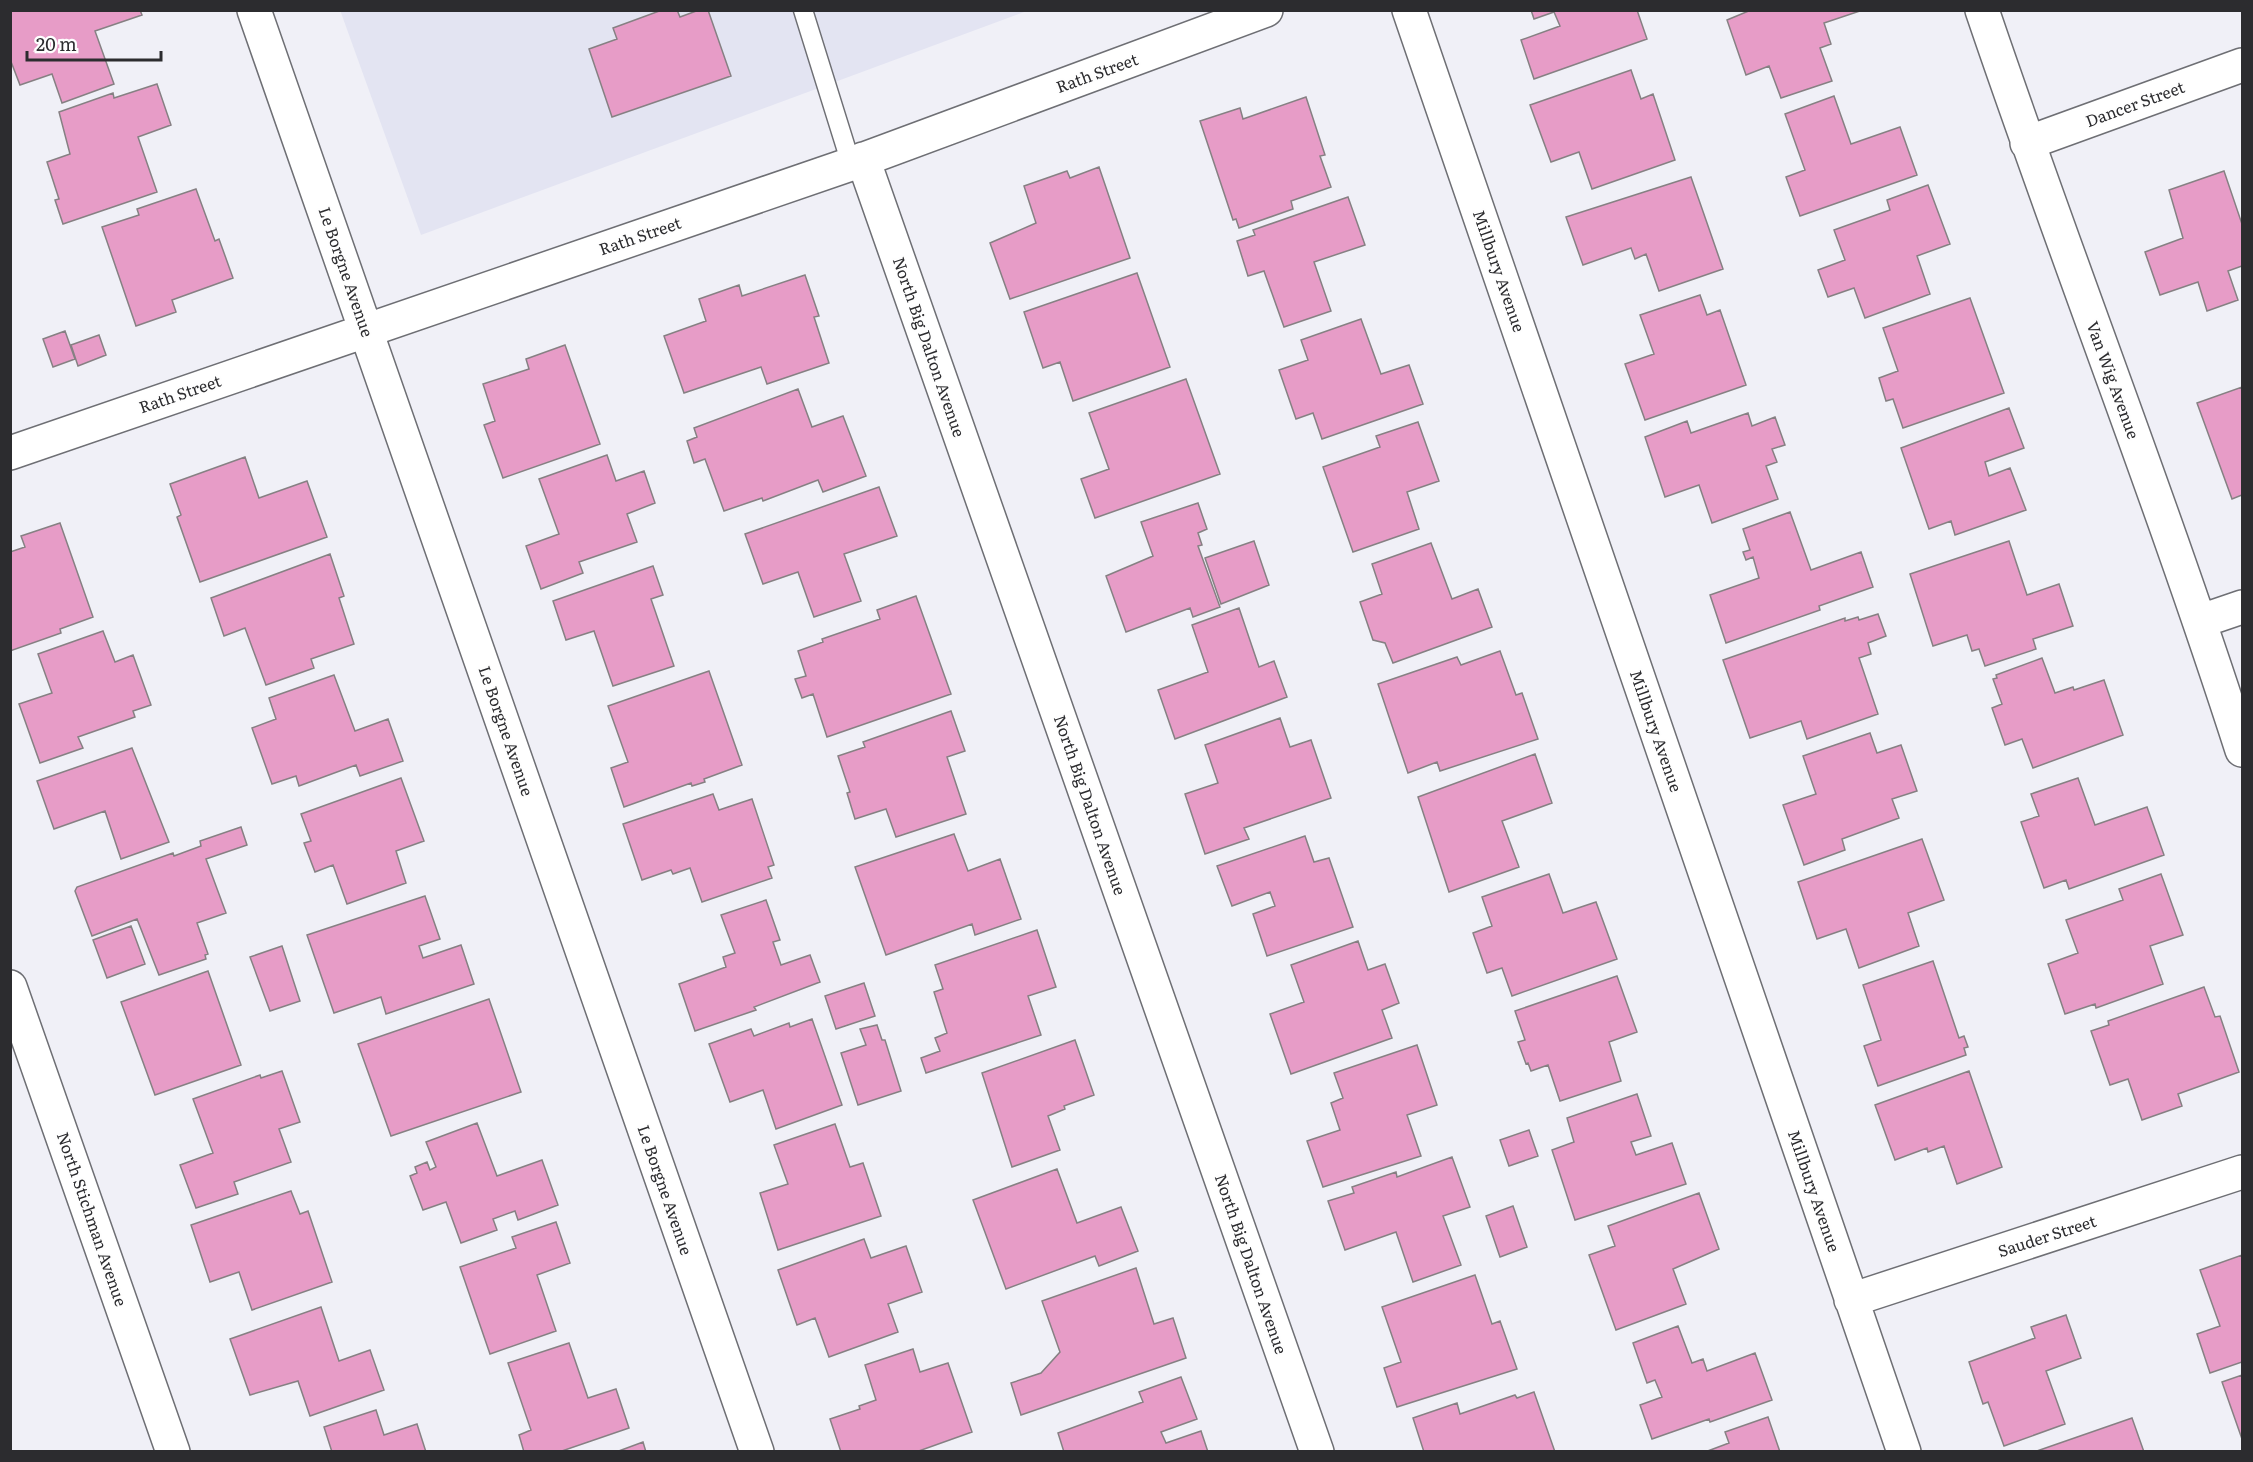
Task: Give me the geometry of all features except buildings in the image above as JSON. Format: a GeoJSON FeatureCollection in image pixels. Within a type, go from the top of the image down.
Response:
{"type":"FeatureCollection","features":[{"type":"Feature","properties":{"kind":"street","name":"Le Borgne Avenue"},"geometry":{"type":"LineString","coordinates":[[254,10],[756,1452]]}},
{"type":"Feature","properties":{"kind":"street","name":"Rath Street"},"geometry":{"type":"LineString","coordinates":[[10,453],[857,161],[1266,10]]}},
{"type":"Feature","properties":{"kind":"street","name":"Millbury Avenue"},"geometry":{"type":"LineString","coordinates":[[1409,10],[1904,1452]]}},
{"type":"Feature","properties":{"kind":"street","name":"Van Wig Avenue"},"geometry":{"type":"LineString","coordinates":[[1982,10],[2027,142],[2200,621],[2242,750]]}},
{"type":"Feature","properties":{"kind":"street","name":"Dancer Street"},"geometry":{"type":"LineString","coordinates":[[2027,142],[2242,65]]}},
{"type":"Feature","properties":{"kind":"street","name":"North Big Dalton Avenue"},"geometry":{"type":"LineString","coordinates":[[857,161],[1317,1452]]}},
{"type":"Feature","properties":{"kind":"street"},"geometry":{"type":"LineString","coordinates":[[2200,621],[2242,607]]}},
{"type":"Feature","properties":{"kind":"street","name":"North Stichman Avenue"},"geometry":{"type":"LineString","coordinates":[[10,987],[173,1452]]}},
{"type":"Feature","properties":{"kind":"street","name":"Sauder Street"},"geometry":{"type":"LineString","coordinates":[[1851,1300],[2242,1172]]}},
{"type":"Feature","properties":{"kind":"lane"},"geometry":{"type":"LineString","coordinates":[[803,10],[857,161]]}},
{"type":"Feature","properties":{"kind":"shaded area"},"geometry":{"type":"Polygon","coordinates":[[[340,10],[1027,11],[421,235],[340,10]]]}}]}
